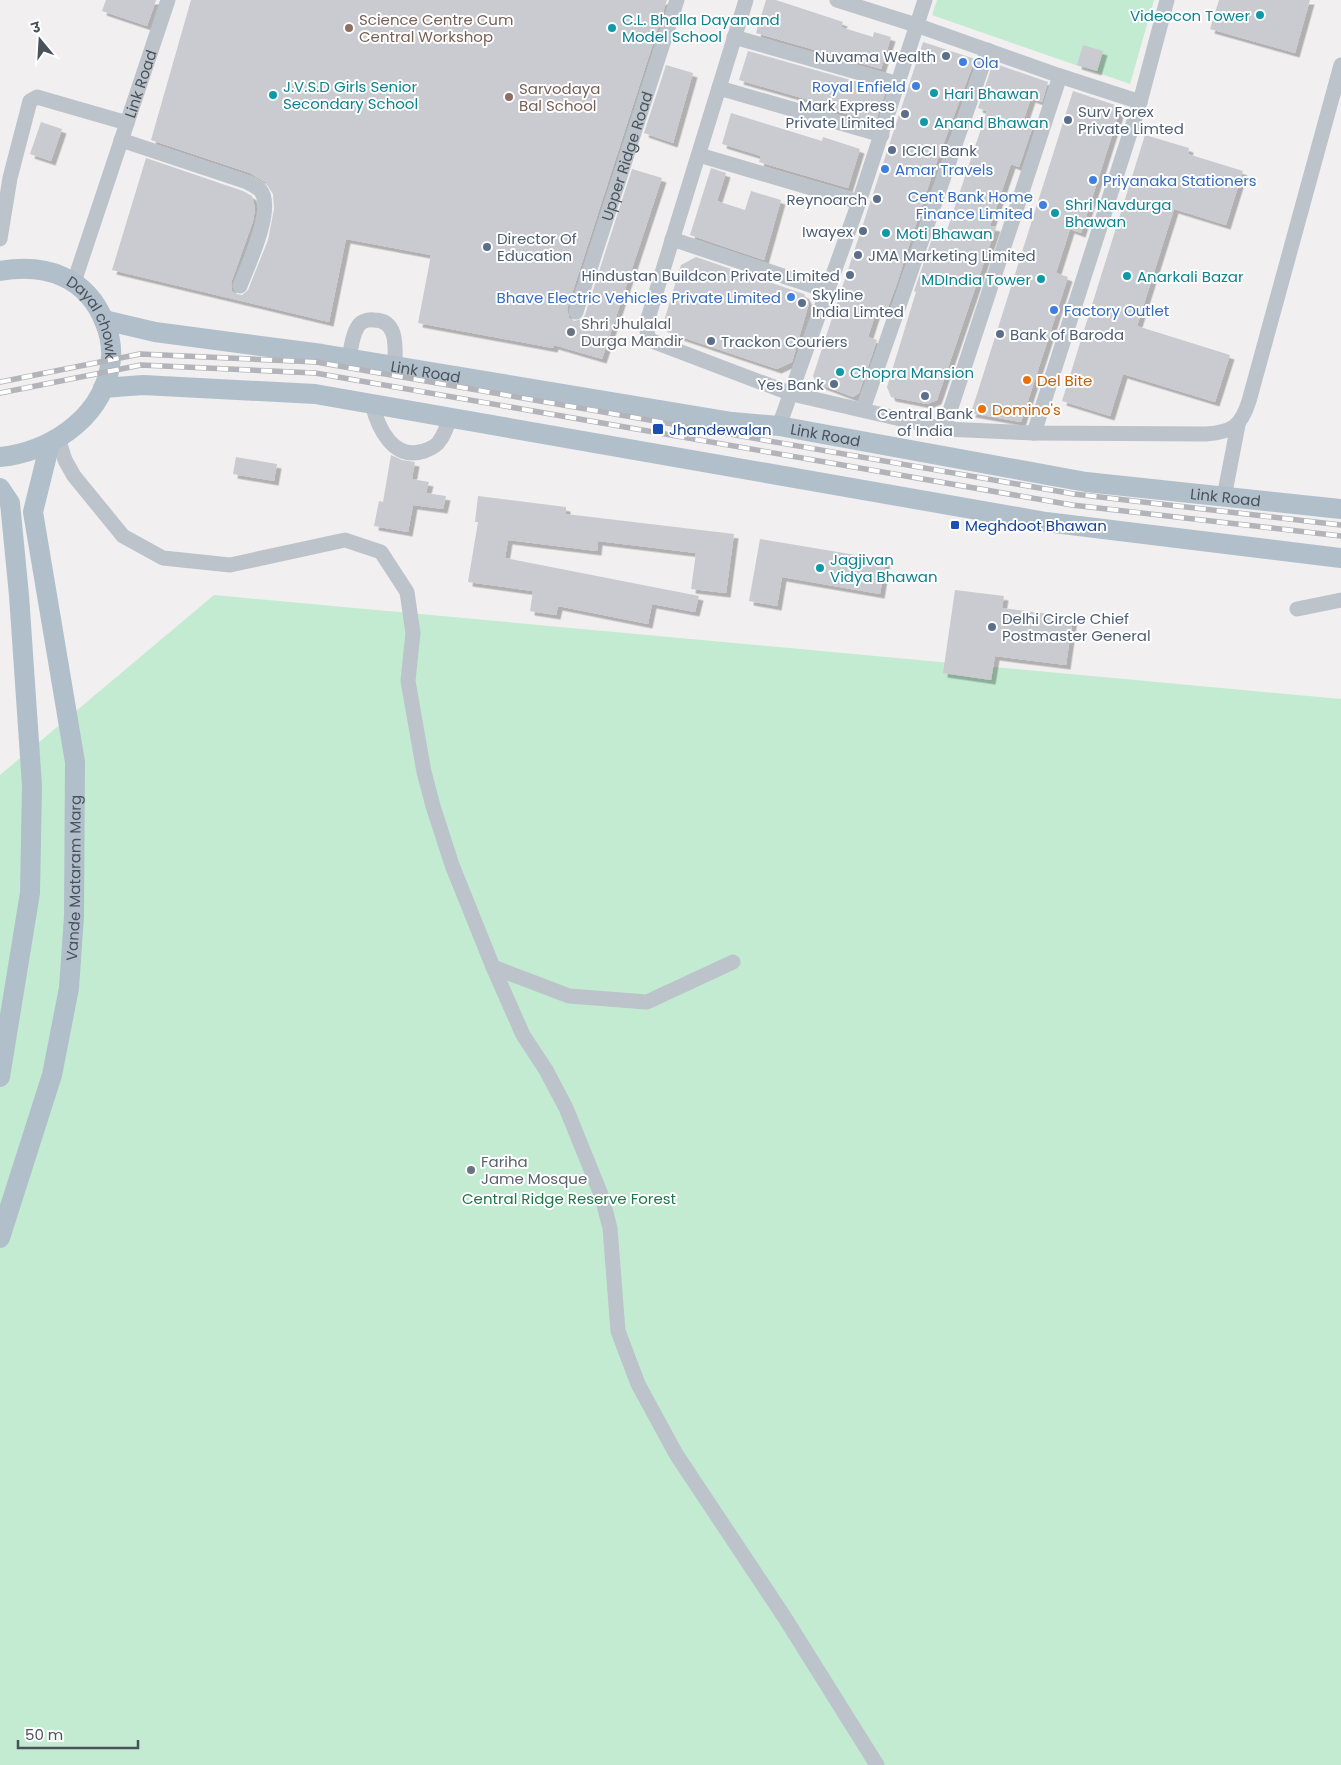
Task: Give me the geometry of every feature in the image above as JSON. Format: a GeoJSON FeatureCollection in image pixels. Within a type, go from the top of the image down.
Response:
{"type":"FeatureCollection","features":[{"type":"Feature","properties":{"kind":"main road","name":"Dayal chowk"},"geometry":{"type":"LineString","coordinates":[[0,271],[21,269],[46,270],[74,282],[92,298],[104,320],[112,354],[109,372],[103,388],[81,420],[54,441],[21,454],[0,457]]}},
{"type":"Feature","properties":{"kind":"main road","name":"Link Road"},"geometry":{"type":"LineString","coordinates":[[104,320],[155,332],[349,358],[732,422],[779,426],[1086,482],[1341,509]]}},
{"type":"Feature","properties":{"kind":"main road"},"geometry":{"type":"LineString","coordinates":[[103,388],[144,385],[315,394],[1046,522],[1341,558]]}},
{"type":"Feature","properties":{"kind":"main road","name":"Vande Mataram Marg"},"geometry":{"type":"LineString","coordinates":[[0,1238],[52,1075],[69,988],[74,916],[75,762],[33,512],[54,441]]}},
{"type":"Feature","properties":{"kind":"main road"},"geometry":{"type":"LineString","coordinates":[[0,488],[10,503],[19,595],[32,786],[30,893],[0,1077]]}},
{"type":"Feature","properties":{"kind":"street","name":"Link Road"},"geometry":{"type":"LineString","coordinates":[[74,282],[168,0]]}},
{"type":"Feature","properties":{"kind":"street","name":"Upper Ridge Road"},"geometry":{"type":"LineString","coordinates":[[576,312],[678,0]]}},
{"type":"Feature","properties":{"kind":"street"},"geometry":{"type":"LineString","coordinates":[[746,0],[646,326],[648,337],[652,341],[792,394],[944,429],[1034,433],[1206,434],[1221,433],[1238,424]]}},
{"type":"Feature","properties":{"kind":"street"},"geometry":{"type":"LineString","coordinates":[[837,0],[916,25],[1140,102]]}},
{"type":"Feature","properties":{"kind":"street"},"geometry":{"type":"LineString","coordinates":[[779,426],[792,394],[882,135],[925,0]]}},
{"type":"Feature","properties":{"kind":"street"},"geometry":{"type":"LineString","coordinates":[[1034,433],[1140,102],[1167,0]]}},
{"type":"Feature","properties":{"kind":"street"},"geometry":{"type":"LineString","coordinates":[[734,37],[899,84]]}},
{"type":"Feature","properties":{"kind":"street"},"geometry":{"type":"LineString","coordinates":[[863,409],[988,50]]}},
{"type":"Feature","properties":{"kind":"street"},"geometry":{"type":"LineString","coordinates":[[1224,497],[1238,424],[1249,400],[1341,65]]}},
{"type":"Feature","properties":{"kind":"street"},"geometry":{"type":"LineString","coordinates":[[944,429],[1060,76]]}},
{"type":"Feature","properties":{"kind":"street"},"geometry":{"type":"LineString","coordinates":[[719,88],[882,135]]}},
{"type":"Feature","properties":{"kind":"street"},"geometry":{"type":"LineString","coordinates":[[0,239],[10,178],[30,101],[37,97],[127,123]]}},
{"type":"Feature","properties":{"kind":"street"},"geometry":{"type":"LineString","coordinates":[[121,140],[247,182],[261,191],[265,200],[265,210],[259,235],[240,286]]}},
{"type":"Feature","properties":{"kind":"street"},"geometry":{"type":"LineString","coordinates":[[699,155],[859,202]]}},
{"type":"Feature","properties":{"kind":"street"},"geometry":{"type":"LineString","coordinates":[[672,240],[828,291]]}},
{"type":"Feature","properties":{"kind":"street"},"geometry":{"type":"LineString","coordinates":[[349,358],[359,325],[364,321],[377,320],[387,324],[394,335],[395,366]]}},
{"type":"Feature","properties":{"kind":"street"},"geometry":{"type":"LineString","coordinates":[[372,404],[379,426],[389,442],[407,452],[420,452],[431,448],[440,441],[450,418]]}},
{"type":"Feature","properties":{"kind":"street"},"geometry":{"type":"LineString","coordinates":[[54,441],[74,476],[123,536],[163,558],[230,565],[345,540],[381,552],[407,592],[413,633],[408,681],[432,806],[452,865],[493,967],[523,1035],[546,1070],[566,1108],[602,1198],[610,1228],[618,1331],[638,1384],[676,1454],[785,1618],[877,1765]]}},
{"type":"Feature","properties":{"kind":"street"},"geometry":{"type":"LineString","coordinates":[[1297,610],[1341,600]]}},
{"type":"Feature","properties":{"kind":"street"},"geometry":{"type":"LineString","coordinates":[[493,967],[568,996],[647,1002],[733,962]]}},
{"type":"Feature","properties":{"kind":"green space"},"geometry":{"type":"Polygon","coordinates":[[[937,0],[1154,0],[1130,84],[932,15],[937,0]]]}},
{"type":"Feature","properties":{"kind":"green space","name":"Central Ridge Reserve Forest"},"geometry":{"type":"Polygon","coordinates":[[[214,595],[1341,699],[1341,1765],[0,1765],[0,775],[214,595]]]}},
{"type":"Feature","properties":{"kind":"building"},"geometry":{"type":"Polygon","coordinates":[[[106,0],[156,0],[147,26],[102,11],[106,0]]]}},
{"type":"Feature","properties":{"kind":"building"},"geometry":{"type":"Polygon","coordinates":[[[191,0],[667,0],[567,309],[569,318],[574,321],[582,319],[585,315],[632,169],[662,178],[602,359],[554,345],[553,348],[418,323],[431,255],[346,239],[329,322],[112,270],[146,158],[243,191],[252,196],[255,209],[253,221],[231,283],[232,291],[236,294],[242,295],[248,290],[268,240],[274,209],[273,194],[265,182],[250,173],[151,140],[191,0]]]}},
{"type":"Feature","properties":{"kind":"building"},"geometry":{"type":"Polygon","coordinates":[[[766,0],[776,0],[843,22],[841,27],[873,37],[874,32],[891,37],[881,69],[756,33],[766,0]]]}},
{"type":"Feature","properties":{"kind":"building","name":"Videocon Tower"},"geometry":{"type":"Polygon","coordinates":[[[1219,0],[1310,0],[1295,53],[1210,29],[1219,0]]]}},
{"type":"Feature","properties":{"kind":"building"},"geometry":{"type":"Polygon","coordinates":[[[923,42],[975,59],[933,172],[886,312],[877,309],[868,337],[877,340],[859,393],[853,397],[816,383],[813,376],[923,42]]]}},
{"type":"Feature","properties":{"kind":"building"},"geometry":{"type":"Polygon","coordinates":[[[1083,45],[1103,51],[1097,71],[1077,65],[1083,45]]]}},
{"type":"Feature","properties":{"kind":"building"},"geometry":{"type":"Polygon","coordinates":[[[748,51],[886,90],[876,121],[827,109],[808,103],[809,100],[739,80],[748,51]]]}},
{"type":"Feature","properties":{"kind":"building"},"geometry":{"type":"Polygon","coordinates":[[[993,63],[1048,82],[1042,102],[1031,98],[1023,122],[1033,126],[1019,167],[1011,164],[990,226],[996,227],[937,400],[927,404],[891,397],[887,387],[916,292],[914,291],[934,233],[945,236],[987,111],[978,108],[993,63]]]}},
{"type":"Feature","properties":{"kind":"building"},"geometry":{"type":"Polygon","coordinates":[[[666,65],[693,73],[673,143],[644,133],[666,65]]]}},
{"type":"Feature","properties":{"kind":"building"},"geometry":{"type":"Polygon","coordinates":[[[1073,91],[1121,107],[1081,233],[1070,229],[1056,273],[1068,277],[1021,422],[971,413],[1073,91]]]}},
{"type":"Feature","properties":{"kind":"building"},"geometry":{"type":"Polygon","coordinates":[[[731,113],[822,141],[823,137],[860,149],[848,188],[759,162],[761,156],[722,144],[731,113]]]}},
{"type":"Feature","properties":{"kind":"building"},"geometry":{"type":"Polygon","coordinates":[[[41,122],[62,129],[51,161],[30,154],[41,122]]]}},
{"type":"Feature","properties":{"kind":"building","name":"Anarkali Bazar"},"geometry":{"type":"Polygon","coordinates":[[[1145,135],[1189,148],[1188,154],[1243,171],[1226,225],[1174,209],[1137,326],[1230,355],[1215,402],[1123,374],[1110,416],[1062,401],[1145,135]]]}},
{"type":"Feature","properties":{"kind":"building"},"geometry":{"type":"Polygon","coordinates":[[[711,168],[726,173],[717,201],[745,210],[751,191],[781,200],[764,260],[690,235],[711,168]]]}},
{"type":"Feature","properties":{"kind":"building"},"geometry":{"type":"Polygon","coordinates":[[[696,257],[804,294],[809,303],[792,362],[777,369],[667,332],[664,321],[681,265],[696,257]]]}},
{"type":"Feature","properties":{"kind":"building"},"geometry":{"type":"Polygon","coordinates":[[[391,455],[402,460],[415,462],[412,479],[429,482],[426,493],[446,496],[443,509],[413,505],[408,532],[374,526],[379,501],[383,502],[391,455]]]}},
{"type":"Feature","properties":{"kind":"building"},"geometry":{"type":"Polygon","coordinates":[[[236,457],[277,464],[274,481],[233,474],[236,457]]]}},
{"type":"Feature","properties":{"kind":"building"},"geometry":{"type":"Polygon","coordinates":[[[478,496],[566,507],[566,514],[734,534],[726,593],[691,589],[696,553],[598,541],[597,551],[508,540],[505,558],[699,596],[695,612],[652,604],[648,624],[558,606],[556,615],[530,611],[533,591],[468,582],[478,522],[475,522],[478,496]]]}},
{"type":"Feature","properties":{"kind":"building","name":"Jagjivan Vidya Bhawan"},"geometry":{"type":"Polygon","coordinates":[[[760,539],[886,560],[880,594],[782,577],[777,606],[749,601],[760,539]]]}},
{"type":"Feature","properties":{"kind":"building"},"geometry":{"type":"Polygon","coordinates":[[[955,590],[1004,596],[1002,608],[1073,617],[1066,665],[995,656],[991,680],[943,673],[955,590]]]}},
{"type":"Feature","properties":{"kind":"railway"},"geometry":{"type":"LineString","coordinates":[[0,382],[140,354],[316,362],[1074,494],[1341,525]]}},
{"type":"Feature","properties":{"kind":"railway"},"geometry":{"type":"LineString","coordinates":[[0,393],[141,365],[315,373],[1072,505],[1341,536]]}},
{"type":"Feature","properties":{"kind":"place","name":"Videocon Tower"},"geometry":{"type":"Point","coordinates":[1260,15]}},
{"type":"Feature","properties":{"kind":"place","name":"Science Centre Cum Central Workshop"},"geometry":{"type":"Point","coordinates":[349,28]}},
{"type":"Feature","properties":{"kind":"place","name":"C.L. Bhalla Dayanand Model School"},"geometry":{"type":"Point","coordinates":[612,28]}},
{"type":"Feature","properties":{"kind":"place","name":"Nuvama Wealth"},"geometry":{"type":"Point","coordinates":[946,56]}},
{"type":"Feature","properties":{"kind":"place","name":"Ola"},"geometry":{"type":"Point","coordinates":[963,62]}},
{"type":"Feature","properties":{"kind":"place","name":"Royal Enfield"},"geometry":{"type":"Point","coordinates":[916,86]}},
{"type":"Feature","properties":{"kind":"place","name":"Hari Bhawan"},"geometry":{"type":"Point","coordinates":[934,93]}},
{"type":"Feature","properties":{"kind":"place","name":"J.V.S.D Girls Senior Secondary School"},"geometry":{"type":"Point","coordinates":[273,95]}},
{"type":"Feature","properties":{"kind":"place","name":"Sarvodaya Bal School"},"geometry":{"type":"Point","coordinates":[509,97]}},
{"type":"Feature","properties":{"kind":"place","name":"Mark Express Private Limited"},"geometry":{"type":"Point","coordinates":[905,114]}},
{"type":"Feature","properties":{"kind":"place","name":"Surv Forex Private Limted"},"geometry":{"type":"Point","coordinates":[1068,120]}},
{"type":"Feature","properties":{"kind":"place","name":"Anand Bhawan"},"geometry":{"type":"Point","coordinates":[924,122]}},
{"type":"Feature","properties":{"kind":"place","name":"ICICI Bank"},"geometry":{"type":"Point","coordinates":[892,150]}},
{"type":"Feature","properties":{"kind":"place","name":"Amar Travels"},"geometry":{"type":"Point","coordinates":[885,169]}},
{"type":"Feature","properties":{"kind":"place","name":"Priyanaka Stationers"},"geometry":{"type":"Point","coordinates":[1093,180]}},
{"type":"Feature","properties":{"kind":"place","name":"Reynoarch"},"geometry":{"type":"Point","coordinates":[877,199]}},
{"type":"Feature","properties":{"kind":"place","name":"Cent Bank Home Finance Limited"},"geometry":{"type":"Point","coordinates":[1043,205]}},
{"type":"Feature","properties":{"kind":"place","name":"Shri Navdurga Bhawan"},"geometry":{"type":"Point","coordinates":[1055,213]}},
{"type":"Feature","properties":{"kind":"place","name":"Iwayex"},"geometry":{"type":"Point","coordinates":[863,231]}},
{"type":"Feature","properties":{"kind":"place","name":"Moti Bhawan"},"geometry":{"type":"Point","coordinates":[886,233]}},
{"type":"Feature","properties":{"kind":"place","name":"Director Of Education"},"geometry":{"type":"Point","coordinates":[487,247]}},
{"type":"Feature","properties":{"kind":"place","name":"JMA Marketing Limited"},"geometry":{"type":"Point","coordinates":[858,255]}},
{"type":"Feature","properties":{"kind":"place","name":"Hindustan Buildcon Private Limited"},"geometry":{"type":"Point","coordinates":[850,275]}},
{"type":"Feature","properties":{"kind":"place","name":"Anarkali Bazar"},"geometry":{"type":"Point","coordinates":[1127,276]}},
{"type":"Feature","properties":{"kind":"place","name":"MDIndia Tower"},"geometry":{"type":"Point","coordinates":[1041,279]}},
{"type":"Feature","properties":{"kind":"place","name":"Bhave Electric Vehicles Private Limited"},"geometry":{"type":"Point","coordinates":[791,297]}},
{"type":"Feature","properties":{"kind":"place","name":"Skyline India Limted"},"geometry":{"type":"Point","coordinates":[802,303]}},
{"type":"Feature","properties":{"kind":"place","name":"Factory Outlet"},"geometry":{"type":"Point","coordinates":[1054,310]}},
{"type":"Feature","properties":{"kind":"place","name":"Shri Jhulalal Durga Mandir"},"geometry":{"type":"Point","coordinates":[571,332]}},
{"type":"Feature","properties":{"kind":"place","name":"Bank of Baroda"},"geometry":{"type":"Point","coordinates":[1000,334]}},
{"type":"Feature","properties":{"kind":"place","name":"Trackon Couriers"},"geometry":{"type":"Point","coordinates":[711,341]}},
{"type":"Feature","properties":{"kind":"place","name":"Chopra Mansion"},"geometry":{"type":"Point","coordinates":[840,372]}},
{"type":"Feature","properties":{"kind":"place","name":"Del Bite"},"geometry":{"type":"Point","coordinates":[1027,380]}},
{"type":"Feature","properties":{"kind":"place","name":"Yes Bank"},"geometry":{"type":"Point","coordinates":[834,384]}},
{"type":"Feature","properties":{"kind":"place","name":"Central Bank of India"},"geometry":{"type":"Point","coordinates":[925,396]}},
{"type":"Feature","properties":{"kind":"place","name":"Domino's"},"geometry":{"type":"Point","coordinates":[982,409]}},
{"type":"Feature","properties":{"kind":"place","name":"Jhandewalan"},"geometry":{"type":"Point","coordinates":[658,429]}},
{"type":"Feature","properties":{"kind":"place","name":"Meghdoot Bhawan"},"geometry":{"type":"Point","coordinates":[955,525]}},
{"type":"Feature","properties":{"kind":"place","name":"Jagjivan Vidya Bhawan"},"geometry":{"type":"Point","coordinates":[820,568]}},
{"type":"Feature","properties":{"kind":"place","name":"Delhi Circle Chief Postmaster General"},"geometry":{"type":"Point","coordinates":[992,627]}},
{"type":"Feature","properties":{"kind":"place","name":"Fariha Jame Mosque"},"geometry":{"type":"Point","coordinates":[471,1170]}}]}
